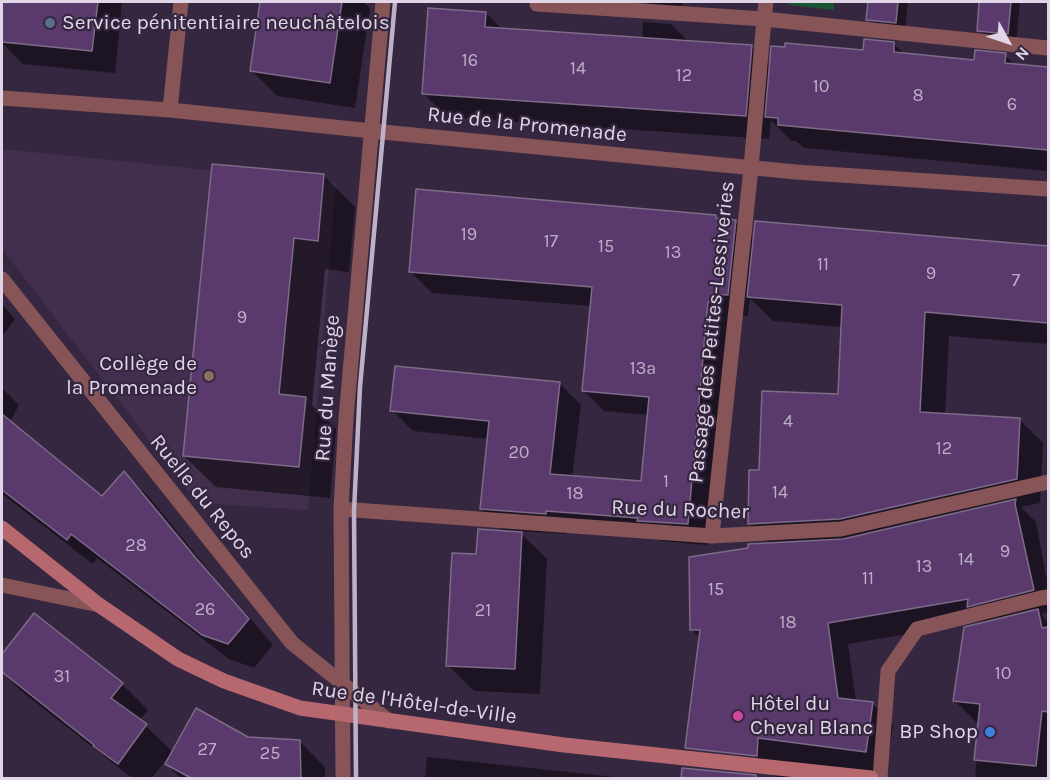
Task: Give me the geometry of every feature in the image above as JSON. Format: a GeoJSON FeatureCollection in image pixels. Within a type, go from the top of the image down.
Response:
{"type":"FeatureCollection","features":[{"type":"Feature","properties":{"kind":"main road","name":"Rue de l'Hôtel-de-Ville"},"geometry":{"type":"LineString","coordinates":[[2,528],[99,605],[178,659],[224,681],[300,708],[564,746],[872,778]]}},
{"type":"Feature","properties":{"kind":"street"},"geometry":{"type":"LineString","coordinates":[[170,110],[180,2]]}},
{"type":"Feature","properties":{"kind":"street","name":"Rue du Manège"},"geometry":{"type":"LineString","coordinates":[[343,778],[341,514],[346,418],[382,2]]}},
{"type":"Feature","properties":{"kind":"street"},"geometry":{"type":"LineString","coordinates":[[537,2],[537,4],[764,19],[1048,48]]}},
{"type":"Feature","properties":{"kind":"street","name":"Passage des Petites-Lessiveries"},"geometry":{"type":"LineString","coordinates":[[712,536],[766,2]]}},
{"type":"Feature","properties":{"kind":"street","name":"Rue de la Promenade"},"geometry":{"type":"LineString","coordinates":[[2,98],[170,110],[796,172],[1048,189]]}},
{"type":"Feature","properties":{"kind":"street","name":"Ruelle du Repos"},"geometry":{"type":"LineString","coordinates":[[2,279],[292,643],[389,721]]}},
{"type":"Feature","properties":{"kind":"street","name":"Rue du Rocher"},"geometry":{"type":"LineString","coordinates":[[341,514],[712,536],[842,529],[1048,482]]}},
{"type":"Feature","properties":{"kind":"street"},"geometry":{"type":"LineString","coordinates":[[2,585],[99,605]]}},
{"type":"Feature","properties":{"kind":"street"},"geometry":{"type":"LineString","coordinates":[[880,778],[888,671],[917,629],[1048,597]]}},
{"type":"Feature","properties":{"kind":"shaded area","name":"Collège de la Promenade"},"geometry":{"type":"Polygon","coordinates":[[[2,149],[336,183],[308,510],[198,503],[2,249],[2,149]]]}},
{"type":"Feature","properties":{"kind":"green space"},"geometry":{"type":"Polygon","coordinates":[[[788,2],[834,2],[834,10],[788,5],[788,2]]]}},
{"type":"Feature","properties":{"kind":"building"},"geometry":{"type":"Polygon","coordinates":[[[2,2],[98,2],[92,51],[2,42],[2,2]]]}},
{"type":"Feature","properties":{"kind":"building"},"geometry":{"type":"Polygon","coordinates":[[[260,2],[342,2],[330,83],[250,71],[260,2]]]}},
{"type":"Feature","properties":{"kind":"building"},"geometry":{"type":"Polygon","coordinates":[[[868,2],[898,2],[896,23],[866,20],[868,2]]]}},
{"type":"Feature","properties":{"kind":"building"},"geometry":{"type":"Polygon","coordinates":[[[979,2],[1011,2],[1008,34],[977,31],[979,2]]]}},
{"type":"Feature","properties":{"kind":"building"},"geometry":{"type":"Polygon","coordinates":[[[428,8],[486,12],[485,27],[752,45],[746,116],[422,94],[428,8]]]}},
{"type":"Feature","properties":{"kind":"building"},"geometry":{"type":"Polygon","coordinates":[[[864,39],[894,42],[894,52],[974,60],[975,50],[1006,53],[1005,63],[1048,67],[1048,150],[778,125],[778,118],[765,117],[771,46],[785,47],[785,43],[863,50],[864,39]]]}},
{"type":"Feature","properties":{"kind":"building"},"geometry":{"type":"Polygon","coordinates":[[[212,164],[324,174],[318,241],[294,238],[279,394],[306,397],[299,467],[183,456],[212,164]]]}},
{"type":"Feature","properties":{"kind":"building"},"geometry":{"type":"Polygon","coordinates":[[[416,189],[716,215],[716,218],[736,220],[728,295],[712,294],[711,302],[708,302],[688,524],[546,511],[546,514],[480,509],[489,421],[390,411],[395,366],[560,382],[550,474],[641,481],[649,397],[582,391],[592,287],[409,272],[416,189]]]}},
{"type":"Feature","properties":{"kind":"building"},"geometry":{"type":"Polygon","coordinates":[[[755,221],[1048,246],[1048,323],[925,312],[920,412],[1020,418],[1017,479],[840,519],[748,524],[749,470],[759,470],[762,391],[838,394],[842,305],[747,297],[755,221]]]}},
{"type":"Feature","properties":{"kind":"building"},"geometry":{"type":"Polygon","coordinates":[[[2,414],[102,496],[124,471],[249,619],[228,644],[202,635],[71,534],[67,540],[2,490],[2,414]]]}},
{"type":"Feature","properties":{"kind":"building"},"geometry":{"type":"Polygon","coordinates":[[[1016,499],[1015,504],[1034,590],[967,607],[968,599],[828,623],[838,698],[873,702],[866,752],[758,738],[757,756],[685,748],[700,630],[690,630],[689,557],[748,548],[748,544],[843,539],[1016,499]]]}},
{"type":"Feature","properties":{"kind":"building"},"geometry":{"type":"Polygon","coordinates":[[[478,529],[522,532],[515,669],[446,666],[452,553],[476,554],[478,529]]]}},
{"type":"Feature","properties":{"kind":"building"},"geometry":{"type":"Polygon","coordinates":[[[1038,609],[1042,628],[1048,627],[1048,712],[1042,711],[1036,766],[974,760],[980,704],[953,701],[964,627],[1038,609]]]}},
{"type":"Feature","properties":{"kind":"building"},"geometry":{"type":"Polygon","coordinates":[[[34,613],[123,683],[111,698],[147,724],[118,764],[2,672],[2,654],[34,613]]]}},
{"type":"Feature","properties":{"kind":"building"},"geometry":{"type":"Polygon","coordinates":[[[196,708],[248,737],[300,740],[301,778],[191,778],[165,764],[196,708]]]}},
{"type":"Feature","properties":{"kind":"building"},"geometry":{"type":"Polygon","coordinates":[[[682,768],[756,775],[756,778],[681,778],[682,768]]]}},
{"type":"Feature","properties":{"kind":"railway"},"geometry":{"type":"LineString","coordinates":[[356,778],[354,511],[360,387],[395,2]]}},
{"type":"Feature","properties":{"kind":"place","name":"Service pénitentiaire neuchâtelois"},"geometry":{"type":"Point","coordinates":[50,23]}},
{"type":"Feature","properties":{"kind":"place","name":"Collège de la Promenade"},"geometry":{"type":"Point","coordinates":[209,376]}},
{"type":"Feature","properties":{"kind":"place","name":"Hôtel du Cheval Blanc"},"geometry":{"type":"Point","coordinates":[738,716]}},
{"type":"Feature","properties":{"kind":"place","name":"BP Shop"},"geometry":{"type":"Point","coordinates":[990,732]}}]}
